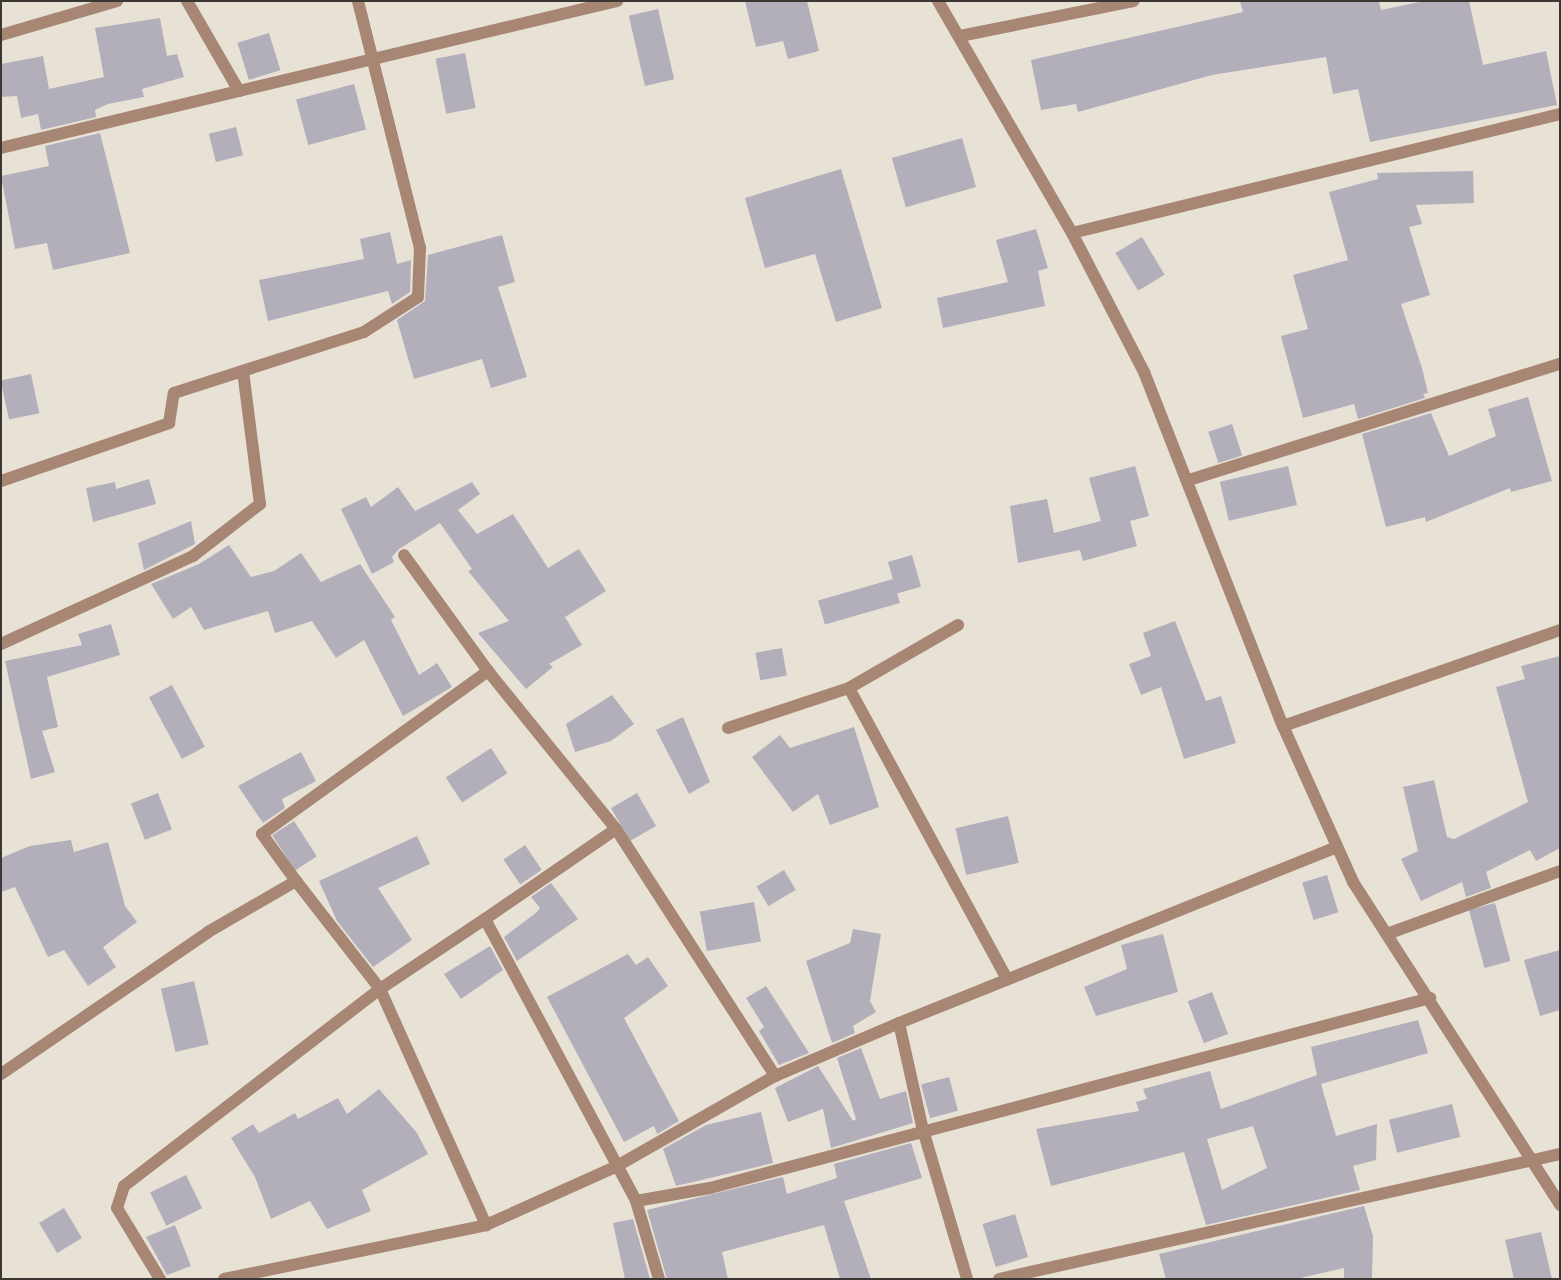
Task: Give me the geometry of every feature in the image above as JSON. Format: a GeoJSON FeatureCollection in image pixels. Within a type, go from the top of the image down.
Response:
{"type":"FeatureCollection","features":[{"type":"Feature","properties":{"kind":"street"},"geometry":{"type":"LineString","coordinates":[[1,35],[116,1]]}},
{"type":"Feature","properties":{"kind":"street"},"geometry":{"type":"LineString","coordinates":[[187,1],[239,91]]}},
{"type":"Feature","properties":{"kind":"street"},"geometry":{"type":"LineString","coordinates":[[1,481],[169,423],[174,393],[364,332],[418,297],[420,248],[358,1]]}},
{"type":"Feature","properties":{"kind":"street"},"geometry":{"type":"LineString","coordinates":[[1,148],[616,1]]}},
{"type":"Feature","properties":{"kind":"street"},"geometry":{"type":"LineString","coordinates":[[938,1],[1072,232],[1144,372],[1189,480],[1283,726],[1336,847],[1387,934],[1430,998],[1529,1159],[1560,1205]]}},
{"type":"Feature","properties":{"kind":"street"},"geometry":{"type":"LineString","coordinates":[[960,36],[1134,1]]}},
{"type":"Feature","properties":{"kind":"street"},"geometry":{"type":"LineString","coordinates":[[1072,232],[1560,114]]}},
{"type":"Feature","properties":{"kind":"street"},"geometry":{"type":"LineString","coordinates":[[1189,480],[1560,364]]}},
{"type":"Feature","properties":{"kind":"street"},"geometry":{"type":"LineString","coordinates":[[1,644],[193,556],[260,504],[243,371]]}},
{"type":"Feature","properties":{"kind":"street"},"geometry":{"type":"LineString","coordinates":[[404,555],[488,670],[616,829],[775,1076]]}},
{"type":"Feature","properties":{"kind":"street"},"geometry":{"type":"LineString","coordinates":[[728,728],[849,688],[958,625]]}},
{"type":"Feature","properties":{"kind":"street"},"geometry":{"type":"LineString","coordinates":[[1283,726],[1560,630]]}},
{"type":"Feature","properties":{"kind":"street"},"geometry":{"type":"LineString","coordinates":[[486,1225],[380,989],[262,834],[488,670]]}},
{"type":"Feature","properties":{"kind":"street"},"geometry":{"type":"LineString","coordinates":[[849,688],[1006,977]]}},
{"type":"Feature","properties":{"kind":"street"},"geometry":{"type":"LineString","coordinates":[[160,1279],[117,1208],[124,1186],[380,989],[616,829]]}},
{"type":"Feature","properties":{"kind":"street"},"geometry":{"type":"LineString","coordinates":[[224,1279],[486,1225],[617,1166],[775,1076],[1006,977],[1336,847]]}},
{"type":"Feature","properties":{"kind":"street"},"geometry":{"type":"LineString","coordinates":[[1387,934],[1560,871]]}},
{"type":"Feature","properties":{"kind":"street"},"geometry":{"type":"LineString","coordinates":[[1,1074],[208,932],[296,881]]}},
{"type":"Feature","properties":{"kind":"street"},"geometry":{"type":"LineString","coordinates":[[485,919],[636,1201],[659,1279]]}},
{"type":"Feature","properties":{"kind":"street"},"geometry":{"type":"LineString","coordinates":[[636,1201],[710,1188],[923,1130],[1430,998]]}},
{"type":"Feature","properties":{"kind":"street"},"geometry":{"type":"LineString","coordinates":[[899,1023],[923,1130],[967,1279]]}},
{"type":"Feature","properties":{"kind":"street"},"geometry":{"type":"LineString","coordinates":[[999,1279],[1529,1159],[1560,1154]]}},
{"type":"Feature","properties":{"kind":"building"},"geometry":{"type":"Polygon","coordinates":[[[745,1],[807,1],[819,51],[788,59],[783,41],[756,47],[745,1]]]}},
{"type":"Feature","properties":{"kind":"building"},"geometry":{"type":"Polygon","coordinates":[[[1240,1],[1379,1],[1381,10],[1424,1],[1469,1],[1483,65],[1546,51],[1557,105],[1370,142],[1358,89],[1333,94],[1326,57],[1212,75],[1078,112],[1076,104],[1041,110],[1031,60],[1243,12],[1240,1]]]}},
{"type":"Feature","properties":{"kind":"building"},"geometry":{"type":"Polygon","coordinates":[[[658,9],[674,79],[645,86],[629,16],[658,9]]]}},
{"type":"Feature","properties":{"kind":"building"},"geometry":{"type":"Polygon","coordinates":[[[160,18],[167,56],[177,54],[184,77],[142,89],[144,97],[108,104],[95,110],[96,117],[41,130],[38,114],[21,118],[17,96],[1,97],[1,64],[43,56],[49,89],[104,77],[95,28],[160,18]]]}},
{"type":"Feature","properties":{"kind":"building"},"geometry":{"type":"Polygon","coordinates":[[[269,33],[280,70],[249,80],[237,43],[269,33]]]}},
{"type":"Feature","properties":{"kind":"building"},"geometry":{"type":"Polygon","coordinates":[[[465,53],[476,108],[446,114],[436,59],[465,53]]]}},
{"type":"Feature","properties":{"kind":"building"},"geometry":{"type":"Polygon","coordinates":[[[354,84],[366,129],[308,145],[296,100],[354,84]]]}},
{"type":"Feature","properties":{"kind":"building"},"geometry":{"type":"Polygon","coordinates":[[[236,127],[243,155],[216,162],[209,134],[236,127]]]}},
{"type":"Feature","properties":{"kind":"building"},"geometry":{"type":"Polygon","coordinates":[[[100,133],[130,253],[53,270],[47,243],[15,249],[1,176],[49,166],[45,146],[100,133]]]}},
{"type":"Feature","properties":{"kind":"building"},"geometry":{"type":"Polygon","coordinates":[[[962,138],[976,187],[906,207],[892,158],[962,138]]]}},
{"type":"Feature","properties":{"kind":"building"},"geometry":{"type":"Polygon","coordinates":[[[841,169],[882,308],[836,322],[815,254],[765,268],[745,198],[841,169]]]}},
{"type":"Feature","properties":{"kind":"building"},"geometry":{"type":"Polygon","coordinates":[[[1473,171],[1474,203],[1416,205],[1422,224],[1409,227],[1430,295],[1401,304],[1422,368],[1428,393],[1423,394],[1425,398],[1358,419],[1354,404],[1303,418],[1281,336],[1308,329],[1293,275],[1348,260],[1329,192],[1378,179],[1377,173],[1473,171]]]}},
{"type":"Feature","properties":{"kind":"building"},"geometry":{"type":"Polygon","coordinates":[[[1036,229],[1048,268],[1038,271],[1045,306],[943,328],[937,298],[1008,282],[996,240],[1036,229]]]}},
{"type":"Feature","properties":{"kind":"building"},"geometry":{"type":"Polygon","coordinates":[[[390,232],[397,264],[411,260],[410,292],[392,304],[388,291],[268,321],[259,280],[364,259],[360,239],[390,232]]]}},
{"type":"Feature","properties":{"kind":"building"},"geometry":{"type":"Polygon","coordinates":[[[502,235],[515,282],[498,287],[527,377],[491,388],[482,359],[414,379],[397,320],[425,301],[428,255],[502,235]]]}},
{"type":"Feature","properties":{"kind":"building"},"geometry":{"type":"Polygon","coordinates":[[[1142,237],[1165,275],[1138,291],[1115,253],[1142,237]]]}},
{"type":"Feature","properties":{"kind":"building"},"geometry":{"type":"Polygon","coordinates":[[[31,374],[39,413],[9,420],[1,380],[31,374]]]}},
{"type":"Feature","properties":{"kind":"building"},"geometry":{"type":"Polygon","coordinates":[[[1528,397],[1552,481],[1511,492],[1510,488],[1426,522],[1425,517],[1386,527],[1362,434],[1431,413],[1449,456],[1496,436],[1488,409],[1528,397]]]}},
{"type":"Feature","properties":{"kind":"building"},"geometry":{"type":"Polygon","coordinates":[[[1232,424],[1242,455],[1218,463],[1208,432],[1232,424]]]}},
{"type":"Feature","properties":{"kind":"building"},"geometry":{"type":"Polygon","coordinates":[[[1135,466],[1149,516],[1130,521],[1137,546],[1083,561],[1080,550],[1018,563],[1010,506],[1047,499],[1054,533],[1101,521],[1089,478],[1135,466]]]}},
{"type":"Feature","properties":{"kind":"building"},"geometry":{"type":"Polygon","coordinates":[[[1288,466],[1297,505],[1229,521],[1220,482],[1288,466]]]}},
{"type":"Feature","properties":{"kind":"building"},"geometry":{"type":"Polygon","coordinates":[[[149,479],[156,504],[93,522],[86,488],[115,482],[116,489],[149,479]]]}},
{"type":"Feature","properties":{"kind":"building"},"geometry":{"type":"Polygon","coordinates":[[[472,482],[480,494],[458,510],[477,534],[513,514],[548,568],[579,549],[606,591],[565,617],[582,645],[549,664],[553,667],[526,689],[478,633],[509,621],[468,571],[472,569],[440,523],[399,549],[392,557],[394,562],[372,574],[341,509],[366,497],[371,507],[398,487],[415,511],[472,482]]]}},
{"type":"Feature","properties":{"kind":"building"},"geometry":{"type":"Polygon","coordinates":[[[191,521],[195,544],[144,570],[138,543],[191,521]]]}},
{"type":"Feature","properties":{"kind":"building"},"geometry":{"type":"Polygon","coordinates":[[[229,545],[251,577],[274,571],[301,553],[321,582],[360,564],[395,617],[391,620],[419,675],[437,663],[452,687],[403,716],[364,640],[336,658],[312,621],[275,633],[268,611],[204,630],[191,607],[173,619],[151,584],[199,564],[229,545]]]}},
{"type":"Feature","properties":{"kind":"building"},"geometry":{"type":"Polygon","coordinates":[[[912,555],[921,587],[897,594],[888,562],[912,555]]]}},
{"type":"Feature","properties":{"kind":"building"},"geometry":{"type":"Polygon","coordinates":[[[893,579],[900,603],[825,625],[818,600],[893,579]]]}},
{"type":"Feature","properties":{"kind":"building"},"geometry":{"type":"Polygon","coordinates":[[[1175,621],[1206,701],[1221,696],[1236,743],[1184,759],[1161,687],[1141,695],[1129,664],[1151,656],[1143,633],[1175,621]]]}},
{"type":"Feature","properties":{"kind":"building"},"geometry":{"type":"Polygon","coordinates":[[[111,624],[120,655],[47,677],[58,727],[42,731],[55,772],[31,779],[5,661],[82,645],[78,634],[111,624]]]}},
{"type":"Feature","properties":{"kind":"building"},"geometry":{"type":"Polygon","coordinates":[[[782,648],[787,676],[760,680],[755,653],[782,648]]]}},
{"type":"Feature","properties":{"kind":"building"},"geometry":{"type":"Polygon","coordinates":[[[1560,656],[1560,848],[1536,861],[1530,850],[1486,872],[1491,888],[1466,897],[1462,882],[1421,901],[1401,859],[1418,851],[1403,787],[1434,780],[1447,837],[1454,839],[1528,802],[1496,687],[1525,679],[1521,666],[1560,656]]]}},
{"type":"Feature","properties":{"kind":"building"},"geometry":{"type":"Polygon","coordinates":[[[172,685],[205,747],[182,759],[149,697],[172,685]]]}},
{"type":"Feature","properties":{"kind":"building"},"geometry":{"type":"Polygon","coordinates":[[[612,695],[634,724],[611,741],[575,752],[566,724],[612,695]]]}},
{"type":"Feature","properties":{"kind":"building"},"geometry":{"type":"Polygon","coordinates":[[[683,717],[710,782],[689,794],[656,730],[683,717]]]}},
{"type":"Feature","properties":{"kind":"building"},"geometry":{"type":"Polygon","coordinates":[[[854,727],[879,807],[830,825],[818,794],[793,812],[752,757],[780,735],[790,748],[854,727]]]}},
{"type":"Feature","properties":{"kind":"building"},"geometry":{"type":"Polygon","coordinates":[[[491,748],[507,773],[462,803],[446,777],[491,748]]]}},
{"type":"Feature","properties":{"kind":"building"},"geometry":{"type":"Polygon","coordinates":[[[301,752],[316,781],[282,799],[285,808],[263,823],[238,786],[301,752]]]}},
{"type":"Feature","properties":{"kind":"building"},"geometry":{"type":"Polygon","coordinates":[[[158,793],[172,829],[145,840],[131,803],[158,793]]]}},
{"type":"Feature","properties":{"kind":"building"},"geometry":{"type":"Polygon","coordinates":[[[637,793],[656,826],[630,841],[611,808],[637,793]]]}},
{"type":"Feature","properties":{"kind":"building"},"geometry":{"type":"Polygon","coordinates":[[[1008,816],[1019,863],[966,875],[955,828],[1008,816]]]}},
{"type":"Feature","properties":{"kind":"building"},"geometry":{"type":"Polygon","coordinates":[[[294,821],[317,856],[295,870],[272,835],[294,821]]]}},
{"type":"Feature","properties":{"kind":"building"},"geometry":{"type":"Polygon","coordinates":[[[417,836],[430,864],[378,888],[412,940],[373,967],[337,921],[319,881],[417,836]]]}},
{"type":"Feature","properties":{"kind":"building"},"geometry":{"type":"Polygon","coordinates":[[[71,840],[74,852],[108,842],[125,906],[137,922],[103,947],[116,967],[88,986],[64,950],[48,957],[15,887],[1,892],[1,858],[30,846],[71,840]]]}},
{"type":"Feature","properties":{"kind":"building"},"geometry":{"type":"Polygon","coordinates":[[[525,845],[542,870],[520,884],[503,860],[525,845]]]}},
{"type":"Feature","properties":{"kind":"building"},"geometry":{"type":"Polygon","coordinates":[[[784,870],[796,890],[768,906],[757,886],[784,870]]]}},
{"type":"Feature","properties":{"kind":"building"},"geometry":{"type":"Polygon","coordinates":[[[1327,875],[1338,912],[1314,920],[1302,883],[1327,875]]]}},
{"type":"Feature","properties":{"kind":"building"},"geometry":{"type":"Polygon","coordinates":[[[551,883],[578,919],[517,961],[504,937],[537,912],[540,908],[531,897],[551,883]]]}},
{"type":"Feature","properties":{"kind":"building"},"geometry":{"type":"Polygon","coordinates":[[[754,902],[761,941],[707,951],[700,912],[754,902]]]}},
{"type":"Feature","properties":{"kind":"building"},"geometry":{"type":"Polygon","coordinates":[[[1495,903],[1511,961],[1484,968],[1469,910],[1495,903]]]}},
{"type":"Feature","properties":{"kind":"building"},"geometry":{"type":"Polygon","coordinates":[[[853,929],[881,934],[870,1001],[876,1012],[853,1026],[855,1033],[832,1043],[806,961],[850,943],[853,929]]]}},
{"type":"Feature","properties":{"kind":"building"},"geometry":{"type":"Polygon","coordinates":[[[1163,934],[1178,992],[1096,1016],[1084,987],[1127,969],[1121,945],[1163,934]]]}},
{"type":"Feature","properties":{"kind":"building"},"geometry":{"type":"Polygon","coordinates":[[[490,946],[503,970],[461,999],[444,974],[490,946]]]}},
{"type":"Feature","properties":{"kind":"building"},"geometry":{"type":"Polygon","coordinates":[[[1560,950],[1560,1010],[1540,1016],[1524,960],[1560,950]]]}},
{"type":"Feature","properties":{"kind":"building"},"geometry":{"type":"Polygon","coordinates":[[[628,954],[636,965],[648,957],[668,986],[624,1018],[679,1121],[657,1134],[654,1126],[624,1142],[547,997],[628,954]]]}},
{"type":"Feature","properties":{"kind":"building"},"geometry":{"type":"Polygon","coordinates":[[[194,981],[209,1044],[175,1052],[161,989],[194,981]]]}},
{"type":"Feature","properties":{"kind":"building"},"geometry":{"type":"Polygon","coordinates":[[[766,986],[809,1053],[779,1065],[759,1031],[764,1027],[746,998],[766,986]]]}},
{"type":"Feature","properties":{"kind":"building"},"geometry":{"type":"Polygon","coordinates":[[[1212,992],[1228,1034],[1204,1043],[1188,1001],[1212,992]]]}},
{"type":"Feature","properties":{"kind":"building"},"geometry":{"type":"Polygon","coordinates":[[[1418,1020],[1428,1053],[1321,1084],[1336,1136],[1377,1124],[1376,1160],[1353,1166],[1360,1190],[1206,1225],[1184,1152],[1051,1186],[1036,1129],[1139,1111],[1136,1102],[1147,1099],[1143,1089],[1210,1071],[1221,1109],[1317,1075],[1311,1047],[1418,1020]],[[1253,1126],[1207,1139],[1222,1190],[1267,1168],[1253,1126]]]}},
{"type":"Feature","properties":{"kind":"building"},"geometry":{"type":"Polygon","coordinates":[[[861,1048],[880,1099],[906,1091],[913,1123],[831,1148],[823,1109],[788,1122],[775,1088],[818,1066],[853,1121],[856,1119],[837,1058],[861,1048]]]}},
{"type":"Feature","properties":{"kind":"building"},"geometry":{"type":"Polygon","coordinates":[[[949,1077],[958,1111],[930,1118],[921,1085],[949,1077]]]}},
{"type":"Feature","properties":{"kind":"building"},"geometry":{"type":"Polygon","coordinates":[[[379,1089],[417,1133],[428,1154],[362,1190],[371,1211],[327,1229],[310,1201],[271,1219],[255,1177],[231,1138],[253,1124],[259,1133],[295,1113],[298,1119],[338,1098],[347,1114],[379,1089]]]}},
{"type":"Feature","properties":{"kind":"building"},"geometry":{"type":"Polygon","coordinates":[[[1452,1104],[1460,1137],[1397,1153],[1389,1120],[1452,1104]]]}},
{"type":"Feature","properties":{"kind":"building"},"geometry":{"type":"Polygon","coordinates":[[[761,1112],[773,1163],[676,1186],[663,1149],[706,1125],[761,1112]]]}},
{"type":"Feature","properties":{"kind":"building"},"geometry":{"type":"Polygon","coordinates":[[[911,1143],[922,1178],[844,1201],[871,1279],[840,1279],[824,1225],[722,1252],[728,1279],[667,1279],[647,1210],[783,1177],[787,1194],[837,1178],[834,1164],[911,1143]]]}},
{"type":"Feature","properties":{"kind":"building"},"geometry":{"type":"Polygon","coordinates":[[[186,1175],[202,1208],[166,1226],[150,1193],[186,1175]]]}},
{"type":"Feature","properties":{"kind":"building"},"geometry":{"type":"Polygon","coordinates":[[[1364,1206],[1373,1236],[1372,1279],[1344,1279],[1344,1268],[1296,1279],[1166,1279],[1159,1254],[1364,1206]]]}},
{"type":"Feature","properties":{"kind":"building"},"geometry":{"type":"Polygon","coordinates":[[[64,1208],[82,1238],[57,1253],[39,1223],[64,1208]]]}},
{"type":"Feature","properties":{"kind":"building"},"geometry":{"type":"Polygon","coordinates":[[[1015,1214],[1028,1257],[996,1267],[982,1224],[1015,1214]]]}},
{"type":"Feature","properties":{"kind":"building"},"geometry":{"type":"Polygon","coordinates":[[[633,1219],[650,1279],[625,1279],[613,1223],[633,1219]]]}},
{"type":"Feature","properties":{"kind":"building"},"geometry":{"type":"Polygon","coordinates":[[[175,1225],[191,1266],[167,1275],[146,1237],[175,1225]]]}},
{"type":"Feature","properties":{"kind":"building"},"geometry":{"type":"Polygon","coordinates":[[[1541,1232],[1552,1279],[1514,1279],[1505,1240],[1541,1232]]]}}]}
